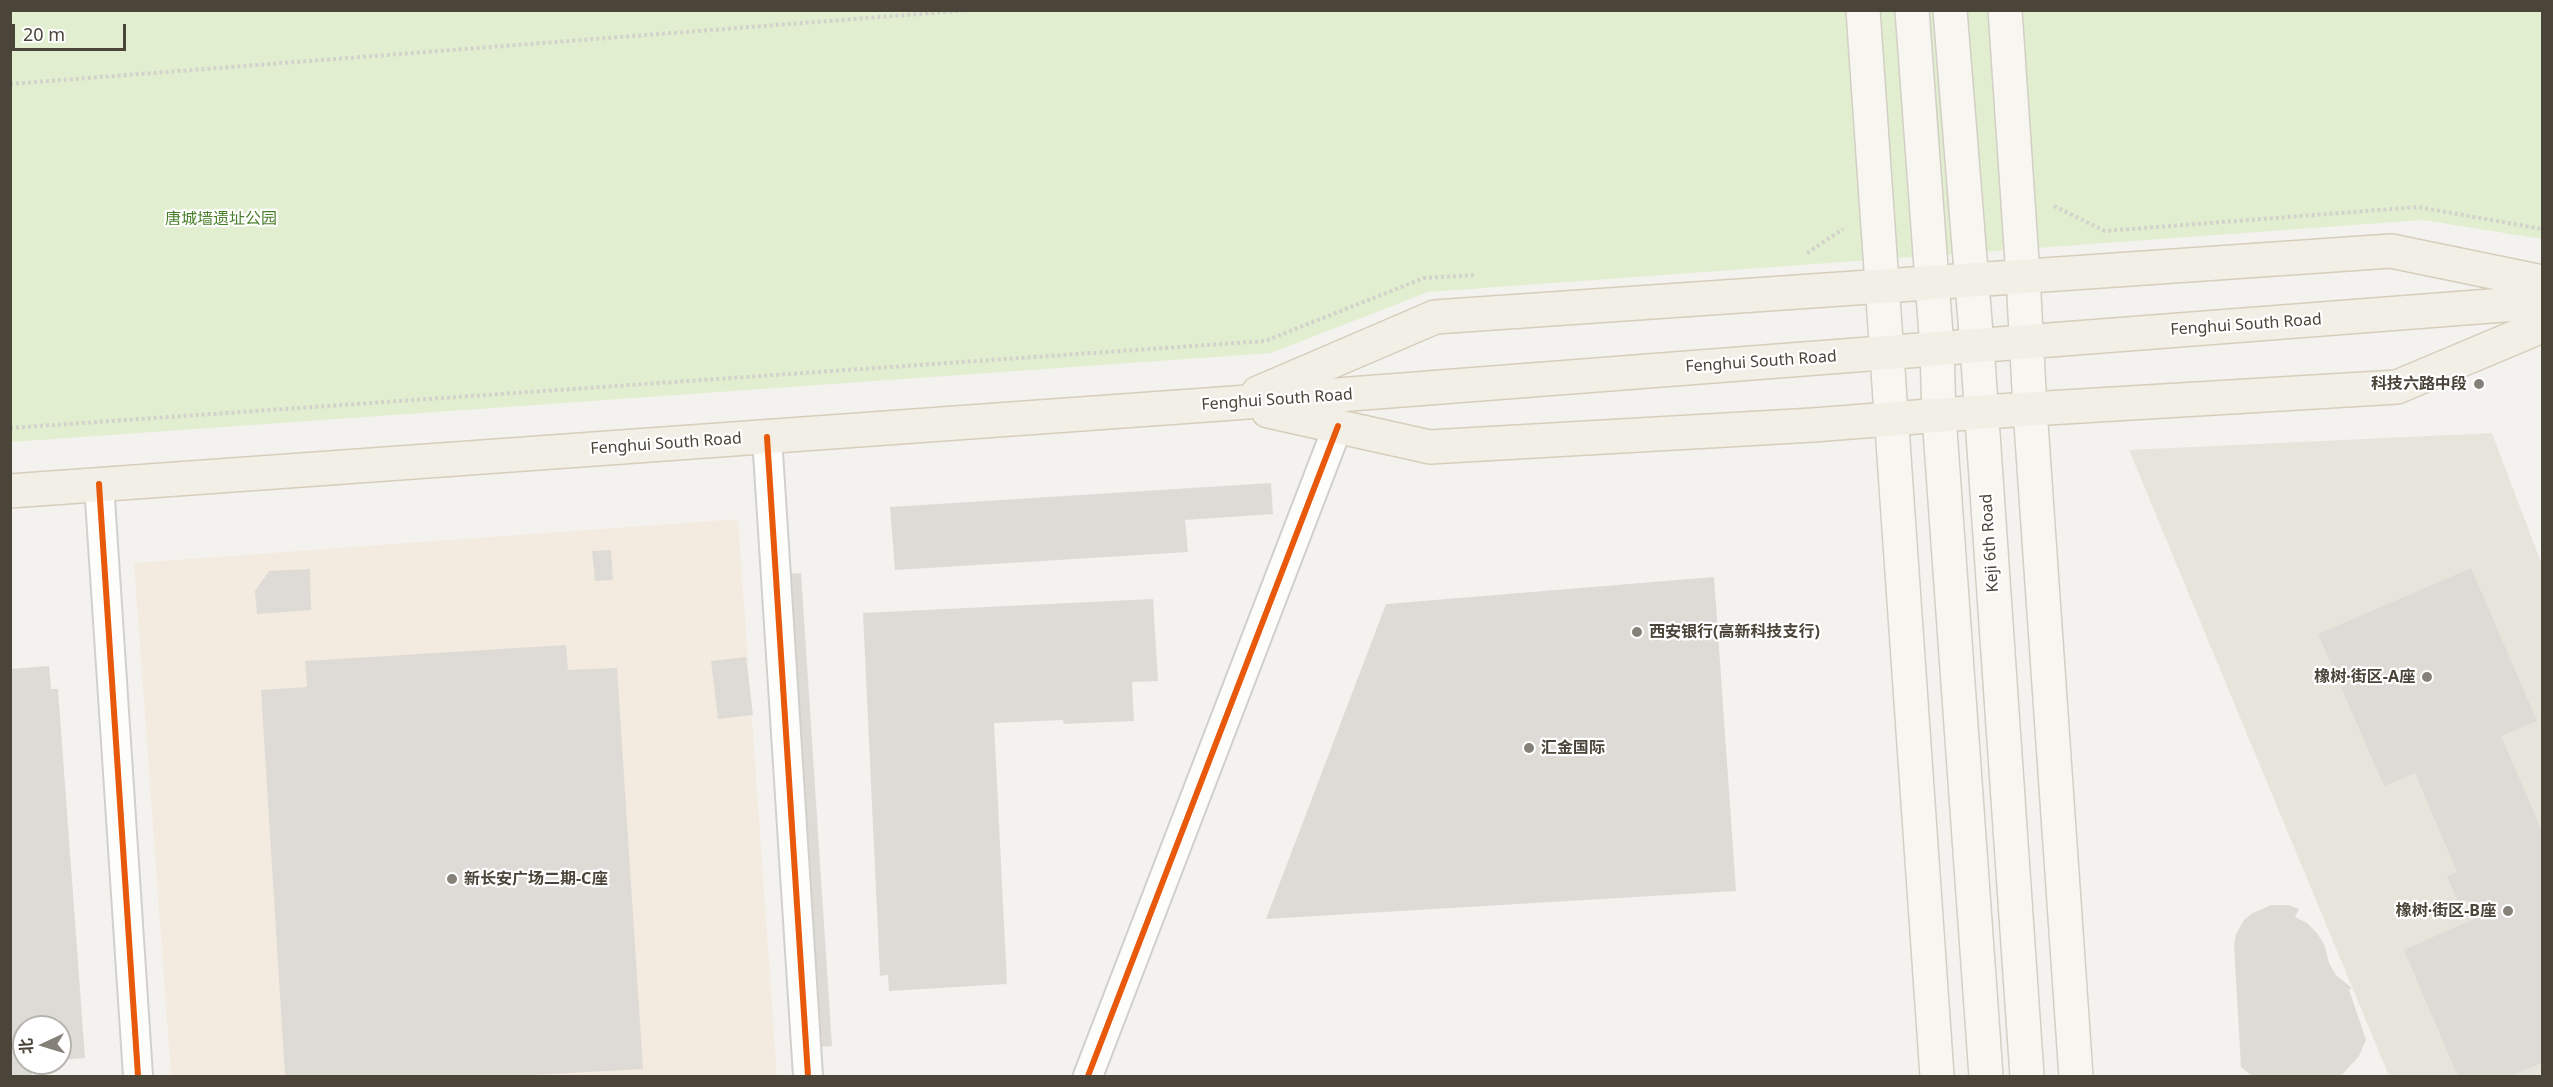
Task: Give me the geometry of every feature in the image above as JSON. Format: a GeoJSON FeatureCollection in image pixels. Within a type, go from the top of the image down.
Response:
{"type":"FeatureCollection","features":[{"type":"Feature","properties":{"kind":"main road"},"geometry":{"type":"LineString","coordinates":[[1863,10],[1937,1077]]}},
{"type":"Feature","properties":{"kind":"main road"},"geometry":{"type":"LineString","coordinates":[[1912,10],[1933,283],[1939,416],[1986,1077]]}},
{"type":"Feature","properties":{"kind":"main road","name":"Keji 6th Road"},"geometry":{"type":"LineString","coordinates":[[1950,10],[1977,346],[2027,1077]]}},
{"type":"Feature","properties":{"kind":"main road"},"geometry":{"type":"LineString","coordinates":[[2005,10],[2076,1077]]}},
{"type":"Feature","properties":{"kind":"main road"},"geometry":{"type":"LineString","coordinates":[[1234,403],[1435,317],[2391,250],[2542,282]]}},
{"type":"Feature","properties":{"kind":"main road","name":"Fenghui South Road"},"geometry":{"type":"LineString","coordinates":[[10,491],[1234,403],[2542,302]]}},
{"type":"Feature","properties":{"kind":"main road"},"geometry":{"type":"LineString","coordinates":[[1234,403],[1430,447],[1890,420],[1981,412],[2397,387],[2542,326]]}},
{"type":"Feature","properties":{"kind":"street"},"geometry":{"type":"LineString","coordinates":[[1088,1077],[1338,426]]}},
{"type":"Feature","properties":{"kind":"street"},"geometry":{"type":"LineString","coordinates":[[767,437],[808,1077]]}},
{"type":"Feature","properties":{"kind":"street"},"geometry":{"type":"LineString","coordinates":[[99,484],[138,1077]]}},
{"type":"Feature","properties":{"kind":"path"},"geometry":{"type":"LineString","coordinates":[[10,84],[971,10]]}},
{"type":"Feature","properties":{"kind":"path"},"geometry":{"type":"LineString","coordinates":[[2050,204],[2105,231],[2418,207],[2542,229]]}},
{"type":"Feature","properties":{"kind":"path"},"geometry":{"type":"LineString","coordinates":[[1797,253],[1808,253],[1845,227]]}},
{"type":"Feature","properties":{"kind":"path"},"geometry":{"type":"LineString","coordinates":[[10,428],[1265,341],[1424,278],[1482,274]]}},
{"type":"Feature","properties":{"kind":"shaded area"},"geometry":{"type":"Polygon","coordinates":[[[2492,433],[2542,565],[2542,1076],[2389,1076],[2129,450],[2492,433]]]}},
{"type":"Feature","properties":{"kind":"shaded area"},"geometry":{"type":"Polygon","coordinates":[[[738,519],[777,1076],[171,1076],[134,563],[738,519]]]}},
{"type":"Feature","properties":{"kind":"green space","name":"唐城墙遗址公园"},"geometry":{"type":"Polygon","coordinates":[[[11,11],[2542,11],[2542,239],[2423,220],[1428,292],[1271,353],[11,442],[11,11]]]}},
{"type":"Feature","properties":{"kind":"building"},"geometry":{"type":"Polygon","coordinates":[[[1271,483],[1273,514],[1185,520],[1188,552],[895,570],[890,507],[1271,483]]]}},
{"type":"Feature","properties":{"kind":"building"},"geometry":{"type":"Polygon","coordinates":[[[611,550],[613,580],[595,581],[592,551],[611,550]]]}},
{"type":"Feature","properties":{"kind":"building"},"geometry":{"type":"Polygon","coordinates":[[[2471,568],[2537,721],[2501,736],[2542,831],[2542,1063],[2511,1076],[2458,1076],[2404,950],[2476,918],[2468,900],[2459,903],[2447,876],[2457,872],[2415,773],[2384,786],[2318,634],[2471,568]]]}},
{"type":"Feature","properties":{"kind":"building"},"geometry":{"type":"Polygon","coordinates":[[[310,569],[311,610],[257,614],[255,591],[269,571],[310,569]]]}},
{"type":"Feature","properties":{"kind":"building"},"geometry":{"type":"Polygon","coordinates":[[[801,573],[832,1046],[805,1048],[772,575],[801,573]]]}},
{"type":"Feature","properties":{"kind":"building","name":"汇金国际"},"geometry":{"type":"Polygon","coordinates":[[[1714,577],[1736,891],[1266,919],[1386,604],[1714,577]]]}},
{"type":"Feature","properties":{"kind":"building"},"geometry":{"type":"Polygon","coordinates":[[[1153,599],[1158,681],[1132,682],[1134,721],[1064,724],[1063,720],[994,723],[1007,984],[889,991],[888,975],[880,976],[863,613],[1153,599]]]}},
{"type":"Feature","properties":{"kind":"building","name":"新长安广场二期-C座"},"geometry":{"type":"Polygon","coordinates":[[[566,645],[568,670],[617,668],[643,1069],[516,1076],[285,1076],[261,690],[307,687],[305,661],[566,645]]]}},
{"type":"Feature","properties":{"kind":"building"},"geometry":{"type":"Polygon","coordinates":[[[746,657],[753,715],[718,719],[711,661],[746,657]]]}},
{"type":"Feature","properties":{"kind":"building"},"geometry":{"type":"Polygon","coordinates":[[[49,666],[51,689],[58,689],[85,1058],[72,1059],[72,1015],[12,1015],[12,1075],[32,1076],[10,1076],[10,669],[49,666]]]}},
{"type":"Feature","properties":{"kind":"building"},"geometry":{"type":"Polygon","coordinates":[[[2271,905],[2288,905],[2299,909],[2295,917],[2307,923],[2317,933],[2325,946],[2329,963],[2336,975],[2352,988],[2349,990],[2366,1040],[2359,1056],[2341,1076],[2252,1076],[2241,1067],[2234,946],[2236,934],[2244,920],[2271,905]]]}},
{"type":"Feature","properties":{"kind":"cycle path"},"geometry":{"type":"LineString","coordinates":[[1088,1076],[1338,426]]}},
{"type":"Feature","properties":{"kind":"cycle path"},"geometry":{"type":"LineString","coordinates":[[767,437],[808,1076]]}},
{"type":"Feature","properties":{"kind":"cycle path"},"geometry":{"type":"LineString","coordinates":[[99,484],[138,1076]]}},
{"type":"Feature","properties":{"kind":"place","name":"科技六路中段"},"geometry":{"type":"Point","coordinates":[2479,384]}},
{"type":"Feature","properties":{"kind":"place","name":"西安银行(高新科技支行)"},"geometry":{"type":"Point","coordinates":[1637,632]}},
{"type":"Feature","properties":{"kind":"place","name":"橡树·街区-A座"},"geometry":{"type":"Point","coordinates":[2427,677]}},
{"type":"Feature","properties":{"kind":"place","name":"汇金国际"},"geometry":{"type":"Point","coordinates":[1529,748]}},
{"type":"Feature","properties":{"kind":"place","name":"新长安广场二期-C座"},"geometry":{"type":"Point","coordinates":[452,879]}},
{"type":"Feature","properties":{"kind":"place","name":"橡树·街区-B座"},"geometry":{"type":"Point","coordinates":[2508,911]}}]}
